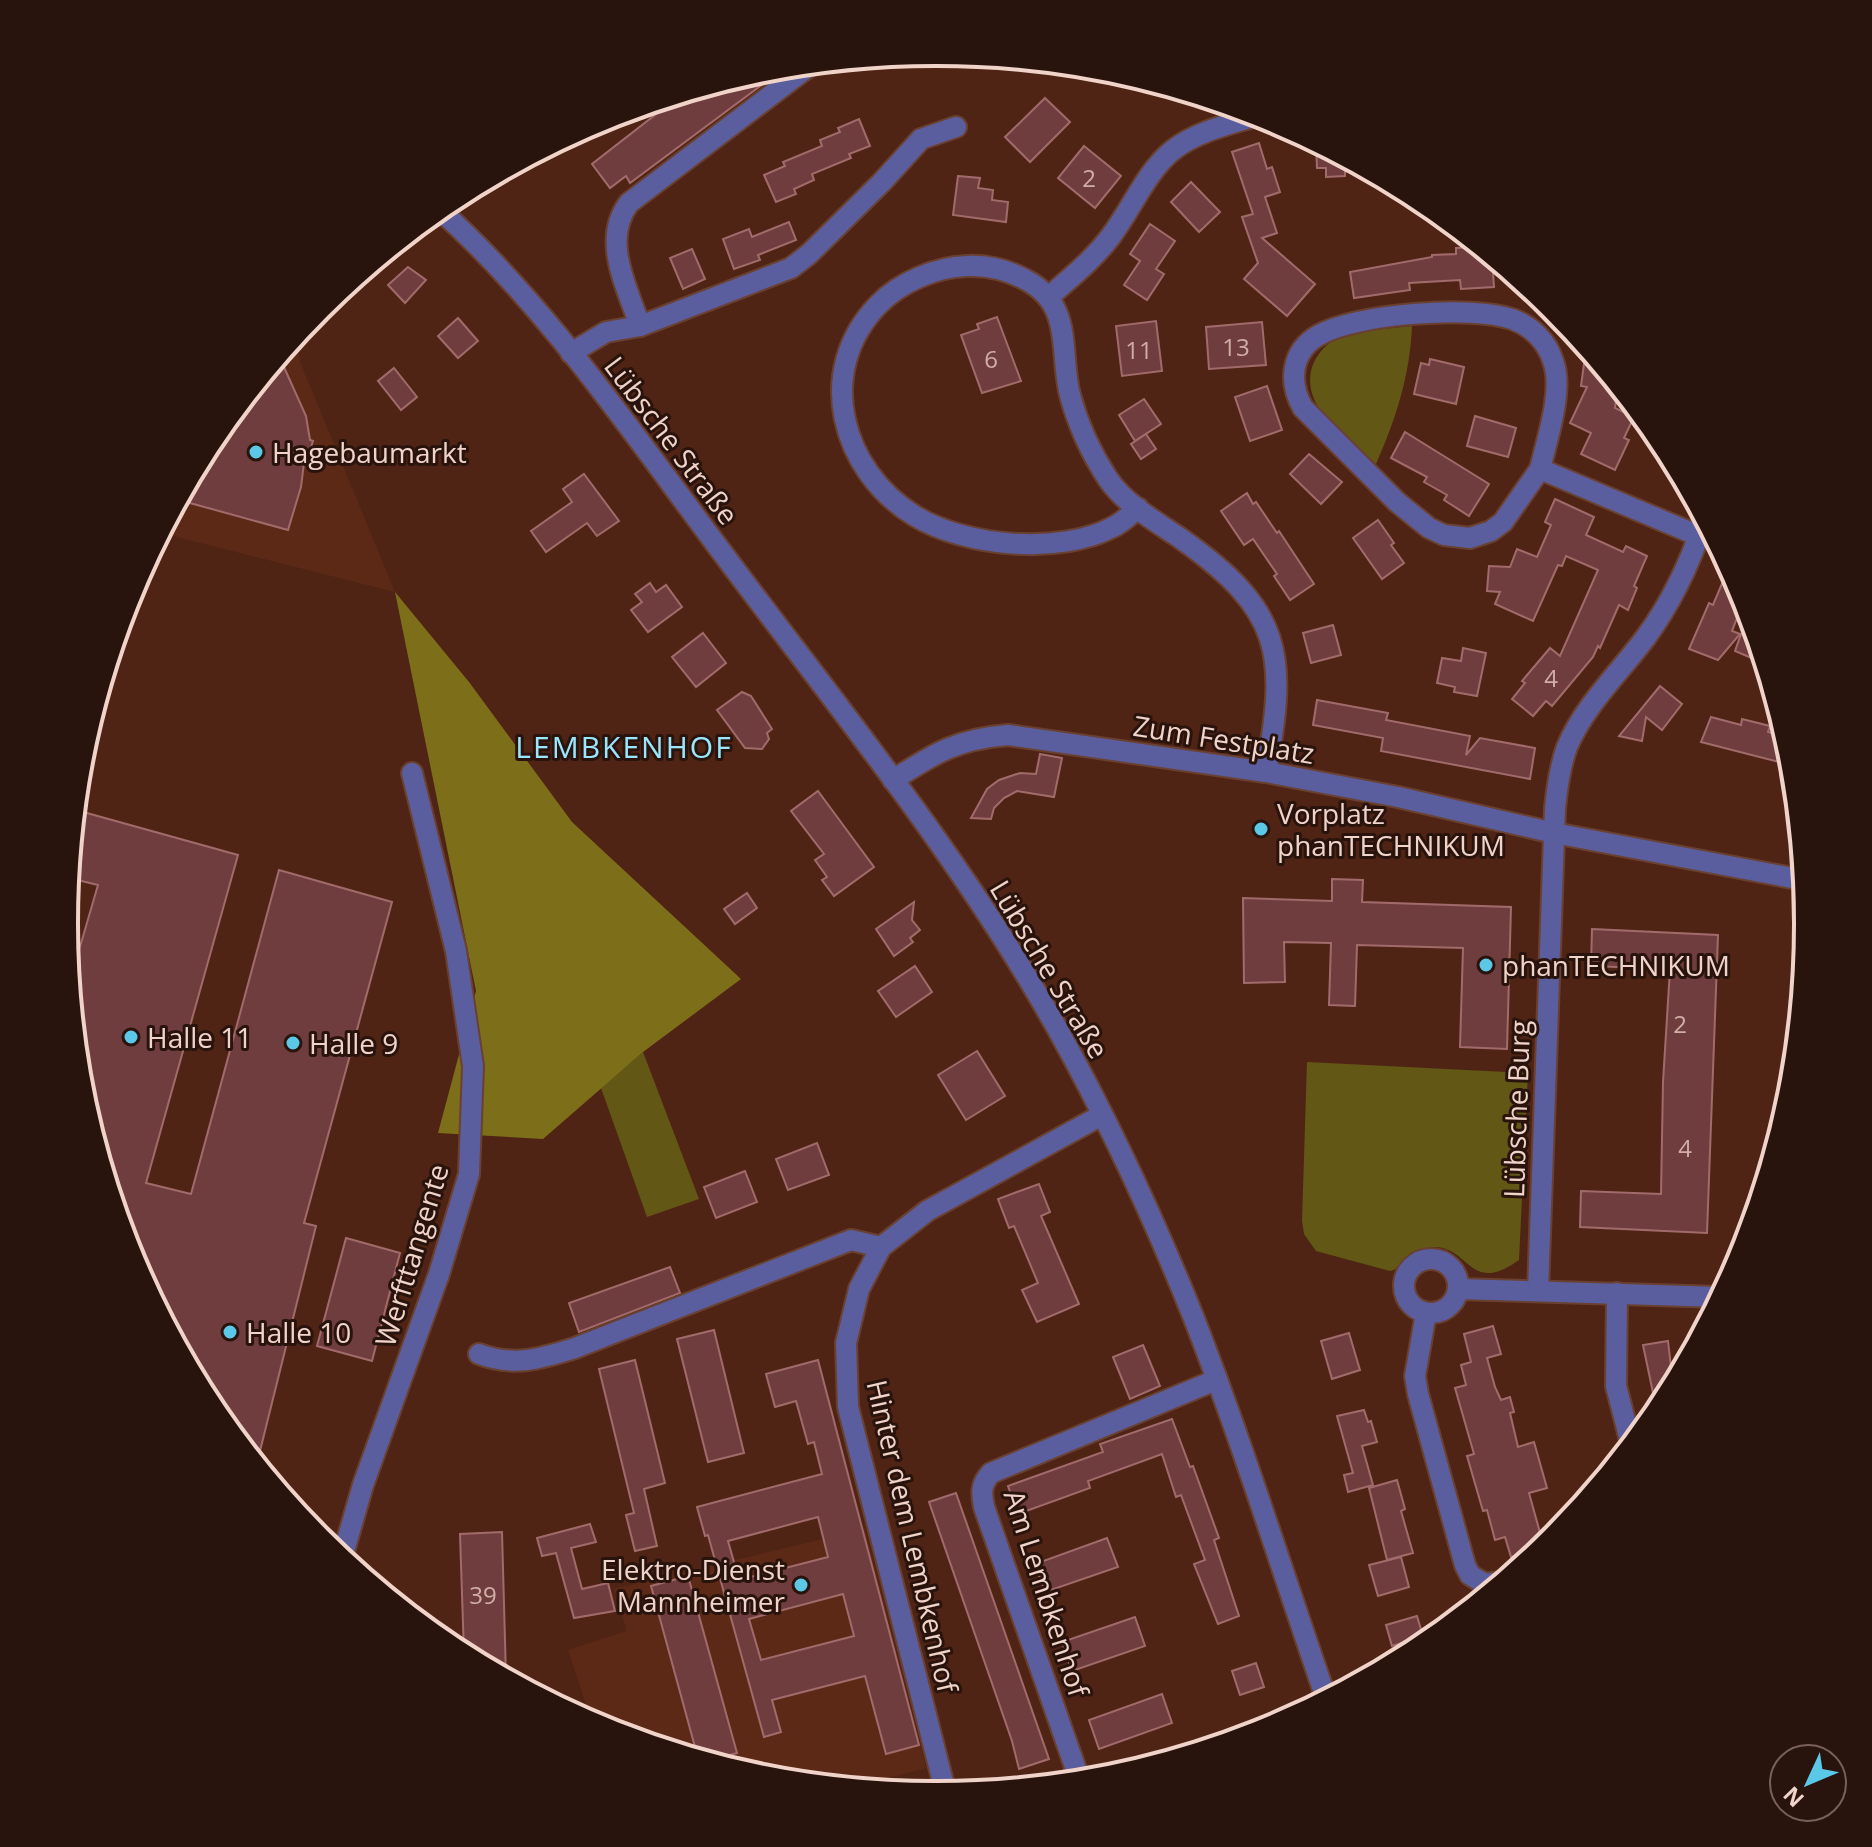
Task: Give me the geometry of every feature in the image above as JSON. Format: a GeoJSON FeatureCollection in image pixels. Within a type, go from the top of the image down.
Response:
{"type":"FeatureCollection","features":[{"type":"Feature","properties":{"kind":"street","name":"Lübsche Straße"},"geometry":{"type":"LineString","coordinates":[[640,326],[617,255],[615,232],[619,216],[629,203],[794,78]]}},
{"type":"Feature","properties":{"kind":"street"},"geometry":{"type":"LineString","coordinates":[[1049,297],[1105,243],[1155,170],[1172,151],[1186,141],[1239,122]]}},
{"type":"Feature","properties":{"kind":"street","name":"Lübsche Straße"},"geometry":{"type":"LineString","coordinates":[[571,353],[606,332],[640,326],[791,268],[872,192],[921,139],[956,127]]}},
{"type":"Feature","properties":{"kind":"street","name":"Lübsche Straße"},"geometry":{"type":"LineString","coordinates":[[449,219],[505,276],[571,353],[893,780],[986,913],[1056,1027],[1102,1115],[1166,1251],[1216,1380],[1323,1689]]}},
{"type":"Feature","properties":{"kind":"street"},"geometry":{"type":"LineString","coordinates":[[1138,508],[1115,526],[1093,535],[1048,543],[1006,543],[956,533],[915,517],[890,497],[866,468],[847,429],[841,392],[850,348],[858,331],[880,302],[933,271],[950,266],[998,268],[1018,275],[1049,297],[1061,326],[1069,391],[1081,431],[1110,482],[1138,508],[1231,577],[1254,606],[1268,632],[1278,681],[1266,772]]}},
{"type":"Feature","properties":{"kind":"street"},"geometry":{"type":"LineString","coordinates":[[1421,312],[1511,319],[1531,328],[1554,362],[1557,383],[1540,469],[1503,522],[1491,531],[1470,538],[1444,535],[1429,528],[1397,502],[1303,408],[1296,395],[1296,361],[1301,351],[1320,334],[1344,325],[1421,312]]}},
{"type":"Feature","properties":{"kind":"street"},"geometry":{"type":"LineString","coordinates":[[1540,469],[1695,526]]}},
{"type":"Feature","properties":{"kind":"street"},"geometry":{"type":"LineString","coordinates":[[1554,833],[1556,794],[1567,748],[1582,721],[1648,635],[1664,609],[1699,533]]}},
{"type":"Feature","properties":{"kind":"street","name":"Zum Festplatz"},"geometry":{"type":"LineString","coordinates":[[893,780],[949,746],[975,738],[1008,735],[1266,772],[1398,797],[1554,833],[1792,878]]}},
{"type":"Feature","properties":{"kind":"street","name":"Werfttangente"},"geometry":{"type":"LineString","coordinates":[[346,1545],[363,1485],[439,1274],[469,1174],[473,1066],[456,951],[412,773]]}},
{"type":"Feature","properties":{"kind":"street","name":"Lübsche Burg"},"geometry":{"type":"LineString","coordinates":[[1538,1291],[1554,833]]}},
{"type":"Feature","properties":{"kind":"street","name":"Hinter dem Lembkenhof"},"geometry":{"type":"LineString","coordinates":[[943,1781],[848,1407],[846,1343],[859,1289],[881,1247],[927,1211],[1102,1115]]}},
{"type":"Feature","properties":{"kind":"street"},"geometry":{"type":"LineString","coordinates":[[479,1354],[500,1361],[537,1360],[851,1240],[881,1247]]}},
{"type":"Feature","properties":{"kind":"street"},"geometry":{"type":"LineString","coordinates":[[1434,1259],[1450,1266],[1459,1289],[1446,1310],[1426,1313],[1411,1305],[1404,1289],[1406,1275],[1418,1262],[1434,1259]]}},
{"type":"Feature","properties":{"kind":"street"},"geometry":{"type":"LineString","coordinates":[[1459,1289],[1708,1297]]}},
{"type":"Feature","properties":{"kind":"street"},"geometry":{"type":"LineString","coordinates":[[1617,1293],[1616,1386],[1627,1430]]}},
{"type":"Feature","properties":{"kind":"street"},"geometry":{"type":"LineString","coordinates":[[1426,1313],[1415,1376],[1456,1533],[1470,1575],[1483,1583]]}},
{"type":"Feature","properties":{"kind":"street","name":"Am Lembkenhof"},"geometry":{"type":"LineString","coordinates":[[1076,1769],[1004,1569],[984,1507],[981,1494],[983,1482],[991,1473],[1216,1380]]}},
{"type":"Feature","properties":{"kind":"shaded area"},"geometry":{"type":"Polygon","coordinates":[[[1412,326],[1401,396],[1376,464],[1321,412],[1310,385],[1311,371],[1322,350],[1341,337],[1412,326]]]}},
{"type":"Feature","properties":{"kind":"shaded area"},"geometry":{"type":"Polygon","coordinates":[[[298,350],[300,362],[395,592],[171,536],[223,447],[298,350]]]}},
{"type":"Feature","properties":{"kind":"shaded area"},"geometry":{"type":"Polygon","coordinates":[[[395,592],[469,682],[572,822],[741,979],[643,1052],[543,1139],[438,1133],[476,991],[395,592]]]}},
{"type":"Feature","properties":{"kind":"shaded area"},"geometry":{"type":"Polygon","coordinates":[[[643,1052],[699,1199],[647,1217],[601,1088],[643,1052]]]}},
{"type":"Feature","properties":{"kind":"shaded area"},"geometry":{"type":"Polygon","coordinates":[[[1307,1062],[1528,1073],[1519,1260],[1490,1273],[1471,1267],[1445,1249],[1433,1247],[1412,1254],[1390,1271],[1316,1251],[1304,1234],[1302,1221],[1307,1062]]]}},
{"type":"Feature","properties":{"kind":"shaded area"},"geometry":{"type":"Polygon","coordinates":[[[865,1529],[926,1768],[883,1779],[769,1765],[660,1735],[587,1706],[568,1650],[627,1631],[614,1589],[865,1529]]]}},
{"type":"Feature","properties":{"kind":"building"},"geometry":{"type":"Polygon","coordinates":[[[764,83],[630,183],[626,176],[610,188],[592,164],[658,113],[764,83]]]}},
{"type":"Feature","properties":{"kind":"building"},"geometry":{"type":"Polygon","coordinates":[[[1045,98],[1070,122],[1030,162],[1005,137],[1045,98]]]}},
{"type":"Feature","properties":{"kind":"building"},"geometry":{"type":"Polygon","coordinates":[[[859,119],[870,146],[849,154],[851,158],[812,174],[814,180],[794,189],[796,194],[776,202],[764,175],[785,166],[783,162],[822,146],[820,140],[840,132],[838,128],[859,119]]]}},
{"type":"Feature","properties":{"kind":"building"},"geometry":{"type":"Polygon","coordinates":[[[1259,143],[1267,169],[1272,167],[1280,192],[1265,197],[1277,233],[1262,238],[1315,284],[1287,316],[1244,279],[1258,263],[1242,217],[1253,214],[1232,152],[1259,143]]]}},
{"type":"Feature","properties":{"kind":"building"},"geometry":{"type":"Polygon","coordinates":[[[1084,146],[1121,176],[1095,208],[1058,178],[1084,146]]]}},
{"type":"Feature","properties":{"kind":"building"},"geometry":{"type":"Polygon","coordinates":[[[1316,155],[1345,170],[1345,176],[1326,177],[1326,168],[1317,168],[1316,155]]]}},
{"type":"Feature","properties":{"kind":"building"},"geometry":{"type":"Polygon","coordinates":[[[958,176],[980,178],[978,188],[993,190],[992,200],[1008,202],[1006,222],[953,215],[958,176]]]}},
{"type":"Feature","properties":{"kind":"building"},"geometry":{"type":"Polygon","coordinates":[[[1191,182],[1220,212],[1199,232],[1171,202],[1191,182]]]}},
{"type":"Feature","properties":{"kind":"building"},"geometry":{"type":"Polygon","coordinates":[[[789,222],[796,240],[758,255],[760,260],[734,269],[723,239],[749,229],[752,237],[789,222]]]}},
{"type":"Feature","properties":{"kind":"building"},"geometry":{"type":"Polygon","coordinates":[[[1150,224],[1175,241],[1156,269],[1164,274],[1147,300],[1124,285],[1140,261],[1130,254],[1150,224]]]}},
{"type":"Feature","properties":{"kind":"building"},"geometry":{"type":"Polygon","coordinates":[[[1456,248],[1464,248],[1493,272],[1494,287],[1461,289],[1460,280],[1409,283],[1410,290],[1354,298],[1350,272],[1432,255],[1456,254],[1456,248]]]}},
{"type":"Feature","properties":{"kind":"building"},"geometry":{"type":"Polygon","coordinates":[[[692,249],[705,279],[683,289],[670,258],[692,249]]]}},
{"type":"Feature","properties":{"kind":"building"},"geometry":{"type":"Polygon","coordinates":[[[408,267],[426,280],[405,303],[388,285],[408,267]]]}},
{"type":"Feature","properties":{"kind":"building"},"geometry":{"type":"Polygon","coordinates":[[[997,317],[1021,381],[982,393],[961,335],[979,329],[977,324],[997,317]]]}},
{"type":"Feature","properties":{"kind":"building"},"geometry":{"type":"Polygon","coordinates":[[[458,318],[478,341],[458,358],[438,336],[458,318]]]}},
{"type":"Feature","properties":{"kind":"building"},"geometry":{"type":"Polygon","coordinates":[[[1156,321],[1162,371],[1122,376],[1116,326],[1156,321]]]}},
{"type":"Feature","properties":{"kind":"building"},"geometry":{"type":"Polygon","coordinates":[[[1262,322],[1266,365],[1209,369],[1206,327],[1262,322]]]}},
{"type":"Feature","properties":{"kind":"building"},"geometry":{"type":"Polygon","coordinates":[[[1430,359],[1464,367],[1456,404],[1414,394],[1421,363],[1429,365],[1430,359]]]}},
{"type":"Feature","properties":{"kind":"building"},"geometry":{"type":"Polygon","coordinates":[[[1584,362],[1616,401],[1615,408],[1624,412],[1631,422],[1624,438],[1629,440],[1615,470],[1581,454],[1591,433],[1570,423],[1587,387],[1581,386],[1584,362]]]}},
{"type":"Feature","properties":{"kind":"building","name":"Hagebaumarkt"},"geometry":{"type":"Polygon","coordinates":[[[284,367],[306,416],[310,440],[313,441],[304,463],[301,487],[288,530],[189,503],[223,447],[284,367]]]}},
{"type":"Feature","properties":{"kind":"building"},"geometry":{"type":"Polygon","coordinates":[[[394,368],[417,397],[401,410],[378,381],[394,368]]]}},
{"type":"Feature","properties":{"kind":"building"},"geometry":{"type":"Polygon","coordinates":[[[1267,386],[1282,430],[1250,441],[1235,397],[1267,386]]]}},
{"type":"Feature","properties":{"kind":"building"},"geometry":{"type":"Polygon","coordinates":[[[1144,399],[1161,424],[1135,441],[1119,415],[1144,399]]]}},
{"type":"Feature","properties":{"kind":"building"},"geometry":{"type":"Polygon","coordinates":[[[1475,416],[1516,428],[1508,457],[1467,446],[1475,416]]]}},
{"type":"Feature","properties":{"kind":"building"},"geometry":{"type":"Polygon","coordinates":[[[1405,432],[1489,484],[1469,516],[1444,500],[1447,495],[1424,482],[1427,477],[1391,458],[1405,432]]]}},
{"type":"Feature","properties":{"kind":"building"},"geometry":{"type":"Polygon","coordinates":[[[1146,434],[1156,449],[1141,459],[1131,444],[1146,434]]]}},
{"type":"Feature","properties":{"kind":"building"},"geometry":{"type":"Polygon","coordinates":[[[1309,454],[1342,482],[1321,504],[1290,474],[1309,454]]]}},
{"type":"Feature","properties":{"kind":"building"},"geometry":{"type":"Polygon","coordinates":[[[584,474],[619,521],[597,536],[587,523],[546,552],[531,531],[572,502],[563,489],[584,474]]]}},
{"type":"Feature","properties":{"kind":"building"},"geometry":{"type":"Polygon","coordinates":[[[1247,493],[1277,533],[1279,531],[1314,584],[1290,600],[1253,539],[1244,545],[1221,511],[1247,493]]]}},
{"type":"Feature","properties":{"kind":"building"},"geometry":{"type":"Polygon","coordinates":[[[1555,499],[1594,517],[1586,535],[1623,552],[1626,546],[1647,556],[1628,610],[1619,605],[1600,648],[1598,646],[1593,657],[1552,706],[1546,701],[1533,716],[1512,699],[1525,683],[1522,681],[1550,648],[1560,656],[1598,570],[1566,556],[1562,566],[1558,565],[1533,621],[1495,604],[1500,592],[1487,591],[1489,566],[1510,567],[1517,549],[1537,557],[1551,525],[1545,522],[1555,499]]]}},
{"type":"Feature","properties":{"kind":"building"},"geometry":{"type":"Polygon","coordinates":[[[1378,520],[1404,563],[1382,579],[1353,538],[1378,520]]]}},
{"type":"Feature","properties":{"kind":"building"},"geometry":{"type":"Polygon","coordinates":[[[650,583],[656,592],[666,585],[682,607],[648,632],[631,610],[642,602],[635,594],[650,583]]]}},
{"type":"Feature","properties":{"kind":"building"},"geometry":{"type":"Polygon","coordinates":[[[1722,583],[1737,618],[1732,631],[1740,634],[1718,660],[1689,649],[1709,603],[1713,605],[1722,583]]]}},
{"type":"Feature","properties":{"kind":"building"},"geometry":{"type":"Polygon","coordinates":[[[1333,625],[1341,655],[1311,663],[1303,633],[1333,625]]]}},
{"type":"Feature","properties":{"kind":"building"},"geometry":{"type":"Polygon","coordinates":[[[703,633],[726,663],[696,687],[672,657],[703,633]]]}},
{"type":"Feature","properties":{"kind":"building"},"geometry":{"type":"Polygon","coordinates":[[[1741,634],[1743,635],[1751,658],[1735,651],[1741,634]]]}},
{"type":"Feature","properties":{"kind":"building"},"geometry":{"type":"Polygon","coordinates":[[[1463,648],[1486,653],[1477,696],[1454,692],[1455,687],[1437,683],[1442,658],[1461,661],[1463,648]]]}},
{"type":"Feature","properties":{"kind":"building"},"geometry":{"type":"Polygon","coordinates":[[[1660,686],[1682,704],[1662,730],[1646,717],[1642,741],[1619,736],[1660,686]]]}},
{"type":"Feature","properties":{"kind":"building"},"geometry":{"type":"Polygon","coordinates":[[[742,692],[751,696],[772,729],[767,733],[769,739],[762,749],[745,748],[717,710],[742,692]]]}},
{"type":"Feature","properties":{"kind":"building"},"geometry":{"type":"Polygon","coordinates":[[[1317,700],[1388,713],[1386,720],[1470,736],[1466,755],[1480,738],[1535,748],[1530,779],[1381,751],[1383,738],[1313,725],[1317,700]]]}},
{"type":"Feature","properties":{"kind":"building"},"geometry":{"type":"Polygon","coordinates":[[[1711,717],[1741,725],[1742,719],[1770,726],[1768,732],[1771,733],[1778,762],[1701,742],[1711,717]]]}},
{"type":"Feature","properties":{"kind":"building"},"geometry":{"type":"Polygon","coordinates":[[[1040,754],[1062,758],[1054,797],[1017,791],[994,808],[991,819],[971,818],[987,789],[999,780],[1020,773],[1036,774],[1040,754]]]}},
{"type":"Feature","properties":{"kind":"building"},"geometry":{"type":"Polygon","coordinates":[[[818,791],[874,867],[834,896],[822,880],[827,877],[815,860],[824,854],[791,811],[818,791]]]}},
{"type":"Feature","properties":{"kind":"building"},"geometry":{"type":"Polygon","coordinates":[[[86,813],[238,855],[146,1183],[191,1194],[279,870],[392,902],[304,1223],[316,1226],[260,1451],[223,1400],[167,1303],[124,1199],[108,1145],[95,1091],[80,980],[79,950],[98,885],[80,881],[86,813]]]}},
{"type":"Feature","properties":{"kind":"building","name":"phanTECHNIKUM"},"geometry":{"type":"Polygon","coordinates":[[[1332,879],[1363,880],[1362,902],[1511,907],[1507,1049],[1460,1047],[1463,948],[1357,945],[1355,1006],[1329,1005],[1331,943],[1284,942],[1285,982],[1244,983],[1243,898],[1332,901],[1332,879]]]}},
{"type":"Feature","properties":{"kind":"building"},"geometry":{"type":"Polygon","coordinates":[[[747,893],[757,908],[735,924],[724,909],[747,893]]]}},
{"type":"Feature","properties":{"kind":"building"},"geometry":{"type":"Polygon","coordinates":[[[914,902],[912,920],[920,930],[910,938],[913,942],[894,956],[876,929],[914,902]]]}},
{"type":"Feature","properties":{"kind":"building"},"geometry":{"type":"Polygon","coordinates":[[[1592,929],[1718,935],[1707,1233],[1580,1227],[1581,1191],[1661,1194],[1663,1082],[1670,969],[1591,966],[1592,929]]]}},
{"type":"Feature","properties":{"kind":"building"},"geometry":{"type":"Polygon","coordinates":[[[915,966],[932,992],[896,1017],[878,991],[915,966]]]}},
{"type":"Feature","properties":{"kind":"building"},"geometry":{"type":"Polygon","coordinates":[[[977,1051],[1005,1096],[966,1120],[938,1075],[977,1051]]]}},
{"type":"Feature","properties":{"kind":"building"},"geometry":{"type":"Polygon","coordinates":[[[817,1143],[829,1175],[788,1190],[776,1159],[817,1143]]]}},
{"type":"Feature","properties":{"kind":"building"},"geometry":{"type":"Polygon","coordinates":[[[745,1171],[757,1202],[716,1218],[704,1187],[745,1171]]]}},
{"type":"Feature","properties":{"kind":"building"},"geometry":{"type":"Polygon","coordinates":[[[1039,1184],[1050,1212],[1041,1216],[1079,1304],[1037,1322],[1022,1290],[1038,1283],[1014,1226],[1009,1228],[998,1199],[1039,1184]]]}},
{"type":"Feature","properties":{"kind":"building"},"geometry":{"type":"Polygon","coordinates":[[[346,1238],[400,1253],[372,1361],[317,1346],[346,1238]]]}},
{"type":"Feature","properties":{"kind":"building"},"geometry":{"type":"Polygon","coordinates":[[[670,1267],[680,1293],[579,1332],[569,1303],[670,1267]]]}},
{"type":"Feature","properties":{"kind":"building"},"geometry":{"type":"Polygon","coordinates":[[[1493,1326],[1501,1354],[1487,1358],[1495,1387],[1501,1400],[1510,1397],[1514,1412],[1510,1413],[1518,1447],[1534,1442],[1547,1488],[1529,1493],[1540,1532],[1511,1557],[1505,1537],[1495,1540],[1467,1456],[1474,1454],[1455,1388],[1466,1385],[1461,1365],[1471,1362],[1464,1334],[1493,1326]]]}},
{"type":"Feature","properties":{"kind":"building"},"geometry":{"type":"Polygon","coordinates":[[[714,1330],[744,1453],[708,1462],[677,1339],[714,1330]]]}},
{"type":"Feature","properties":{"kind":"building"},"geometry":{"type":"Polygon","coordinates":[[[1349,1333],[1360,1370],[1332,1379],[1321,1341],[1349,1333]]]}},
{"type":"Feature","properties":{"kind":"building"},"geometry":{"type":"Polygon","coordinates":[[[1668,1341],[1671,1365],[1653,1393],[1643,1345],[1668,1341]]]}},
{"type":"Feature","properties":{"kind":"building"},"geometry":{"type":"Polygon","coordinates":[[[1143,1345],[1160,1386],[1130,1399],[1113,1357],[1143,1345]]]}},
{"type":"Feature","properties":{"kind":"building"},"geometry":{"type":"Polygon","coordinates":[[[635,1360],[665,1483],[644,1489],[657,1546],[635,1551],[626,1515],[634,1513],[599,1369],[635,1360]]]}},
{"type":"Feature","properties":{"kind":"building"},"geometry":{"type":"Polygon","coordinates":[[[818,1360],[919,1745],[886,1754],[865,1676],[772,1700],[781,1732],[764,1737],[708,1535],[705,1536],[697,1507],[822,1474],[814,1442],[808,1444],[796,1401],[775,1407],[766,1374],[818,1360]],[[818,1517],[728,1541],[739,1580],[828,1557],[818,1517]],[[843,1594],[749,1619],[761,1660],[854,1636],[843,1594]]]}},
{"type":"Feature","properties":{"kind":"building"},"geometry":{"type":"Polygon","coordinates":[[[1364,1410],[1377,1442],[1362,1446],[1373,1485],[1348,1492],[1344,1475],[1353,1473],[1337,1416],[1364,1410]]]}},
{"type":"Feature","properties":{"kind":"building"},"geometry":{"type":"Polygon","coordinates":[[[1172,1419],[1219,1538],[1214,1540],[1239,1616],[1218,1624],[1194,1564],[1205,1560],[1181,1495],[1176,1497],[1162,1454],[1088,1481],[1090,1488],[1018,1514],[1008,1486],[1103,1452],[1100,1444],[1172,1419]]]}},
{"type":"Feature","properties":{"kind":"building"},"geometry":{"type":"Polygon","coordinates":[[[1397,1480],[1405,1509],[1401,1511],[1413,1553],[1387,1560],[1369,1488],[1397,1480]]]}},
{"type":"Feature","properties":{"kind":"building"},"geometry":{"type":"Polygon","coordinates":[[[956,1493],[1049,1759],[1019,1769],[929,1502],[956,1493]]]}},
{"type":"Feature","properties":{"kind":"building"},"geometry":{"type":"Polygon","coordinates":[[[590,1524],[596,1542],[571,1548],[582,1589],[608,1583],[615,1611],[574,1618],[556,1553],[542,1556],[537,1538],[590,1524]]]}},
{"type":"Feature","properties":{"kind":"building"},"geometry":{"type":"Polygon","coordinates":[[[502,1532],[506,1665],[463,1638],[460,1534],[502,1532]]]}},
{"type":"Feature","properties":{"kind":"building"},"geometry":{"type":"Polygon","coordinates":[[[1107,1538],[1118,1567],[1045,1592],[1035,1564],[1107,1538]]]}},
{"type":"Feature","properties":{"kind":"building"},"geometry":{"type":"Polygon","coordinates":[[[1401,1557],[1409,1587],[1378,1596],[1369,1565],[1401,1557]]]}},
{"type":"Feature","properties":{"kind":"building"},"geometry":{"type":"Polygon","coordinates":[[[688,1576],[737,1753],[728,1755],[695,1746],[651,1586],[688,1576]]]}},
{"type":"Feature","properties":{"kind":"building"},"geometry":{"type":"Polygon","coordinates":[[[1417,1616],[1421,1630],[1392,1646],[1386,1625],[1417,1616]]]}},
{"type":"Feature","properties":{"kind":"building"},"geometry":{"type":"Polygon","coordinates":[[[1135,1617],[1145,1646],[1072,1671],[1062,1642],[1135,1617]]]}},
{"type":"Feature","properties":{"kind":"building"},"geometry":{"type":"Polygon","coordinates":[[[1256,1663],[1264,1687],[1240,1695],[1232,1671],[1256,1663]]]}},
{"type":"Feature","properties":{"kind":"building"},"geometry":{"type":"Polygon","coordinates":[[[1162,1694],[1172,1723],[1099,1749],[1089,1720],[1162,1694]]]}},
{"type":"Feature","properties":{"kind":"place","name":"Hagebaumarkt"},"geometry":{"type":"Point","coordinates":[256,452]}},
{"type":"Feature","properties":{"kind":"place","name":"Vorplatz phanTECHNIKUM"},"geometry":{"type":"Point","coordinates":[1261,829]}},
{"type":"Feature","properties":{"kind":"place","name":"phanTECHNIKUM"},"geometry":{"type":"Point","coordinates":[1486,965]}},
{"type":"Feature","properties":{"kind":"place","name":"Halle 11"},"geometry":{"type":"Point","coordinates":[131,1037]}},
{"type":"Feature","properties":{"kind":"place","name":"Halle 9"},"geometry":{"type":"Point","coordinates":[293,1043]}},
{"type":"Feature","properties":{"kind":"place","name":"Halle 10"},"geometry":{"type":"Point","coordinates":[230,1332]}},
{"type":"Feature","properties":{"kind":"place","name":"Elektro-Dienst Mannheimer"},"geometry":{"type":"Point","coordinates":[801,1585]}},
{"type":"Feature","properties":{"kind":"district","name":"LEMBKENHOF"},"geometry":{"type":"Point","coordinates":[624,746]}}]}
